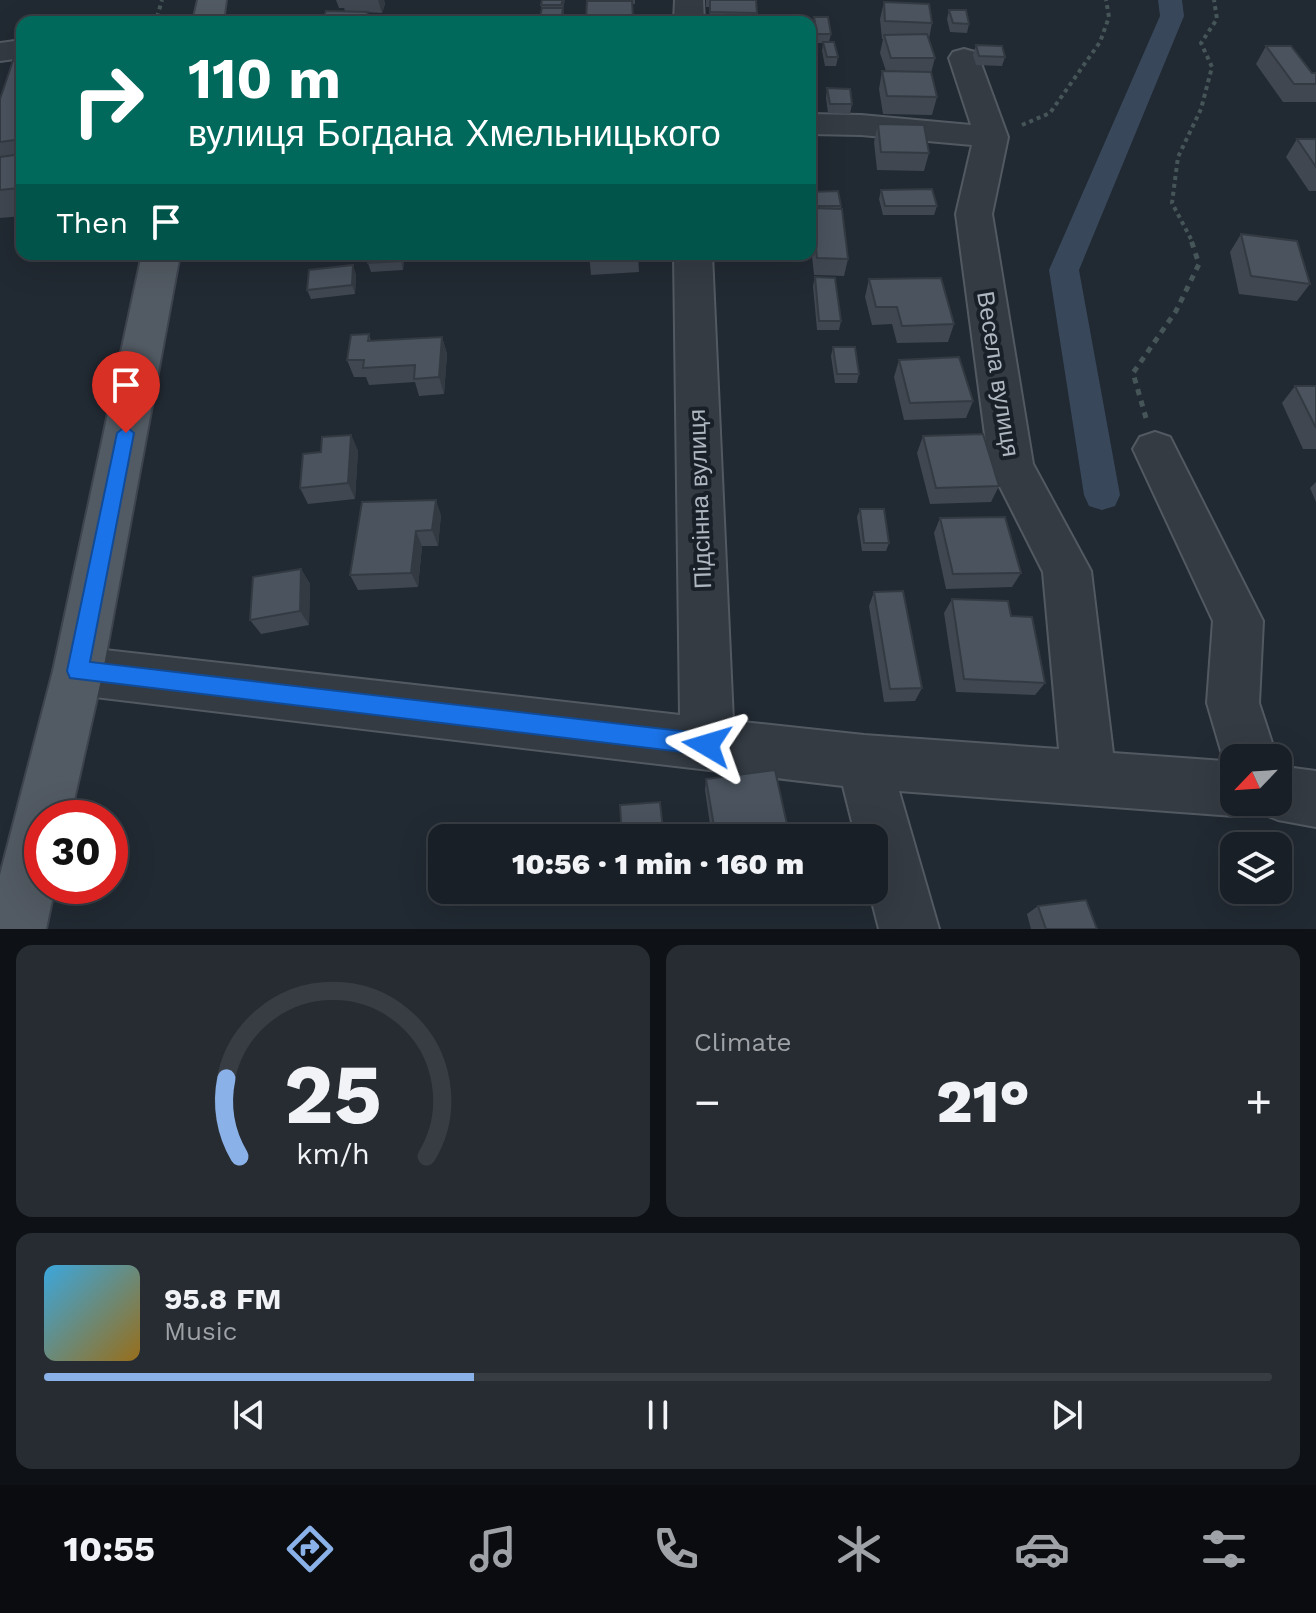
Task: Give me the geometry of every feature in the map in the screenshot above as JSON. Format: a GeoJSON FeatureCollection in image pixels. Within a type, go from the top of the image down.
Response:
{"type":"FeatureCollection","features":[{"type":"Feature","properties":{"kind":"main road"},"geometry":{"type":"LineString","coordinates":[[47,800],[78,671],[160,260]]}},
{"type":"Feature","properties":{"kind":"main road"},"geometry":{"type":"LineString","coordinates":[[16,929],[24,895]]}},
{"type":"Feature","properties":{"kind":"street"},"geometry":{"type":"LineString","coordinates":[[816,124],[861,125],[991,137],[964,58]]}},
{"type":"Feature","properties":{"kind":"street","name":"Весела вулиця"},"geometry":{"type":"LineString","coordinates":[[991,137],[974,214],[1011,465],[1067,571],[1089,778]]}},
{"type":"Feature","properties":{"kind":"street","name":"Підсінна вулиця"},"geometry":{"type":"LineString","coordinates":[[693,260],[707,745]]}},
{"type":"Feature","properties":{"kind":"street"},"geometry":{"type":"LineString","coordinates":[[1155,449],[1238,621],[1233,703],[1246,744]]}},
{"type":"Feature","properties":{"kind":"street"},"geometry":{"type":"LineString","coordinates":[[78,671],[864,762],[1220,788]]}},
{"type":"Feature","properties":{"kind":"street"},"geometry":{"type":"LineString","coordinates":[[864,762],[909,929]]}},
{"type":"Feature","properties":{"kind":"street"},"geometry":{"type":"LineString","coordinates":[[1292,795],[1316,799]]}},
{"type":"Feature","properties":{"kind":"path"},"geometry":{"type":"LineString","coordinates":[[991,137],[1050,113],[1100,42],[1109,17],[1106,0]]}},
{"type":"Feature","properties":{"kind":"path"},"geometry":{"type":"LineString","coordinates":[[1155,449],[1133,373],[1176,311],[1199,264],[1188,229],[1172,203],[1178,157],[1201,109],[1212,67],[1201,43],[1217,19],[1214,0]]}},
{"type":"Feature","properties":{"kind":"building"},"geometry":{"type":"Polygon","coordinates":[[[542,0],[563,0],[561,5],[541,5],[542,0]]]}},
{"type":"Feature","properties":{"kind":"building"},"geometry":{"type":"Polygon","coordinates":[[[710,0],[756,0],[757,13],[710,12],[710,0]]]}},
{"type":"Feature","properties":{"kind":"building"},"geometry":{"type":"Polygon","coordinates":[[[587,1],[632,1],[633,16],[586,16],[587,1]]]}},
{"type":"Feature","properties":{"kind":"building"},"geometry":{"type":"Polygon","coordinates":[[[884,2],[929,4],[932,23],[885,21],[884,2]]]}},
{"type":"Feature","properties":{"kind":"building"},"geometry":{"type":"Polygon","coordinates":[[[542,8],[563,8],[562,16],[540,16],[542,8]]]}},
{"type":"Feature","properties":{"kind":"building"},"geometry":{"type":"Polygon","coordinates":[[[949,10],[966,10],[969,24],[953,23],[949,10]]]}},
{"type":"Feature","properties":{"kind":"building"},"geometry":{"type":"Polygon","coordinates":[[[326,11],[368,12],[366,16],[324,16],[326,11]]]}},
{"type":"Feature","properties":{"kind":"building"},"geometry":{"type":"Polygon","coordinates":[[[816,17],[828,17],[831,34],[817,34],[816,17]]]}},
{"type":"Feature","properties":{"kind":"building"},"geometry":{"type":"Polygon","coordinates":[[[927,34],[935,58],[891,58],[884,35],[927,34]]]}},
{"type":"Feature","properties":{"kind":"building"},"geometry":{"type":"Polygon","coordinates":[[[823,42],[834,42],[838,57],[827,57],[823,42]]]}},
{"type":"Feature","properties":{"kind":"building"},"geometry":{"type":"Polygon","coordinates":[[[976,45],[1002,46],[1005,57],[979,56],[976,45]]]}},
{"type":"Feature","properties":{"kind":"building"},"geometry":{"type":"Polygon","coordinates":[[[1266,46],[1291,46],[1312,73],[1316,73],[1316,84],[1294,84],[1266,46]]]}},
{"type":"Feature","properties":{"kind":"building"},"geometry":{"type":"Polygon","coordinates":[[[16,52],[16,140],[0,142],[0,99],[16,52]]]}},
{"type":"Feature","properties":{"kind":"building"},"geometry":{"type":"Polygon","coordinates":[[[882,71],[931,72],[937,97],[887,96],[882,71]]]}},
{"type":"Feature","properties":{"kind":"building"},"geometry":{"type":"Polygon","coordinates":[[[827,88],[850,89],[852,104],[830,104],[827,88]]]}},
{"type":"Feature","properties":{"kind":"building"},"geometry":{"type":"Polygon","coordinates":[[[878,124],[924,125],[929,153],[881,152],[878,124]]]}},
{"type":"Feature","properties":{"kind":"building"},"geometry":{"type":"Polygon","coordinates":[[[1297,139],[1316,139],[1316,167],[1297,139]]]}},
{"type":"Feature","properties":{"kind":"building"},"geometry":{"type":"Polygon","coordinates":[[[16,155],[16,188],[0,190],[0,157],[16,155]]]}},
{"type":"Feature","properties":{"kind":"building"},"geometry":{"type":"Polygon","coordinates":[[[932,189],[937,206],[885,206],[881,190],[932,189]]]}},
{"type":"Feature","properties":{"kind":"building"},"geometry":{"type":"Polygon","coordinates":[[[838,191],[841,206],[816,206],[816,192],[838,191]]]}},
{"type":"Feature","properties":{"kind":"building"},"geometry":{"type":"Polygon","coordinates":[[[816,208],[842,209],[848,259],[817,258],[816,208]]]}},
{"type":"Feature","properties":{"kind":"building"},"geometry":{"type":"Polygon","coordinates":[[[1241,234],[1297,241],[1310,284],[1251,276],[1241,234]]]}},
{"type":"Feature","properties":{"kind":"building"},"geometry":{"type":"Polygon","coordinates":[[[368,260],[401,260],[401,261],[368,263],[368,260]]]}},
{"type":"Feature","properties":{"kind":"building"},"geometry":{"type":"Polygon","coordinates":[[[353,265],[352,285],[307,290],[309,270],[353,265]]]}},
{"type":"Feature","properties":{"kind":"building"},"geometry":{"type":"Polygon","coordinates":[[[815,277],[835,278],[841,321],[819,321],[815,277]]]}},
{"type":"Feature","properties":{"kind":"building"},"geometry":{"type":"Polygon","coordinates":[[[941,278],[954,324],[902,326],[897,307],[876,307],[869,279],[941,278]]]}},
{"type":"Feature","properties":{"kind":"building"},"geometry":{"type":"Polygon","coordinates":[[[369,334],[368,341],[442,337],[439,377],[414,379],[415,365],[363,368],[364,360],[347,360],[351,335],[369,334]]]}},
{"type":"Feature","properties":{"kind":"building"},"geometry":{"type":"Polygon","coordinates":[[[833,347],[855,347],[859,374],[837,374],[833,347]]]}},
{"type":"Feature","properties":{"kind":"building"},"geometry":{"type":"Polygon","coordinates":[[[959,357],[973,401],[910,403],[899,360],[959,357]]]}},
{"type":"Feature","properties":{"kind":"building"},"geometry":{"type":"Polygon","coordinates":[[[1295,386],[1316,386],[1316,428],[1295,386]]]}},
{"type":"Feature","properties":{"kind":"building"},"geometry":{"type":"Polygon","coordinates":[[[983,434],[999,486],[936,488],[923,436],[983,434]]]}},
{"type":"Feature","properties":{"kind":"building"},"geometry":{"type":"Polygon","coordinates":[[[351,435],[348,483],[300,488],[303,454],[321,452],[322,437],[351,435]]]}},
{"type":"Feature","properties":{"kind":"building"},"geometry":{"type":"Polygon","coordinates":[[[436,500],[432,530],[416,531],[411,573],[350,575],[362,502],[436,500]]]}},
{"type":"Feature","properties":{"kind":"building"},"geometry":{"type":"Polygon","coordinates":[[[860,509],[884,509],[889,543],[864,543],[860,509]]]}},
{"type":"Feature","properties":{"kind":"building"},"geometry":{"type":"Polygon","coordinates":[[[1005,517],[1021,573],[953,574],[940,518],[1005,517]]]}},
{"type":"Feature","properties":{"kind":"building"},"geometry":{"type":"Polygon","coordinates":[[[301,569],[300,611],[250,620],[253,577],[301,569]]]}},
{"type":"Feature","properties":{"kind":"building"},"geometry":{"type":"Polygon","coordinates":[[[903,591],[922,688],[890,689],[874,592],[903,591]]]}},
{"type":"Feature","properties":{"kind":"building"},"geometry":{"type":"Polygon","coordinates":[[[952,599],[1008,601],[1011,616],[1032,617],[1045,683],[964,679],[952,599]]]}},
{"type":"Feature","properties":{"kind":"building"},"geometry":{"type":"Polygon","coordinates":[[[775,770],[787,824],[714,824],[706,779],[775,770]]]}},
{"type":"Feature","properties":{"kind":"building"},"geometry":{"type":"Polygon","coordinates":[[[660,802],[662,824],[621,824],[620,805],[660,802]]]}},
{"type":"Feature","properties":{"kind":"building"},"geometry":{"type":"Polygon","coordinates":[[[1086,900],[1097,929],[1046,929],[1038,906],[1086,900]]]}},
{"type":"Feature","properties":{"kind":"waterway"},"geometry":{"type":"LineString","coordinates":[[1102,495],[1064,270],[1172,16],[1170,0]]}},
{"type":"Feature","properties":{"kind":"route"},"geometry":{"type":"LineString","coordinates":[[126,433],[78,671],[707,745]]}}]}
